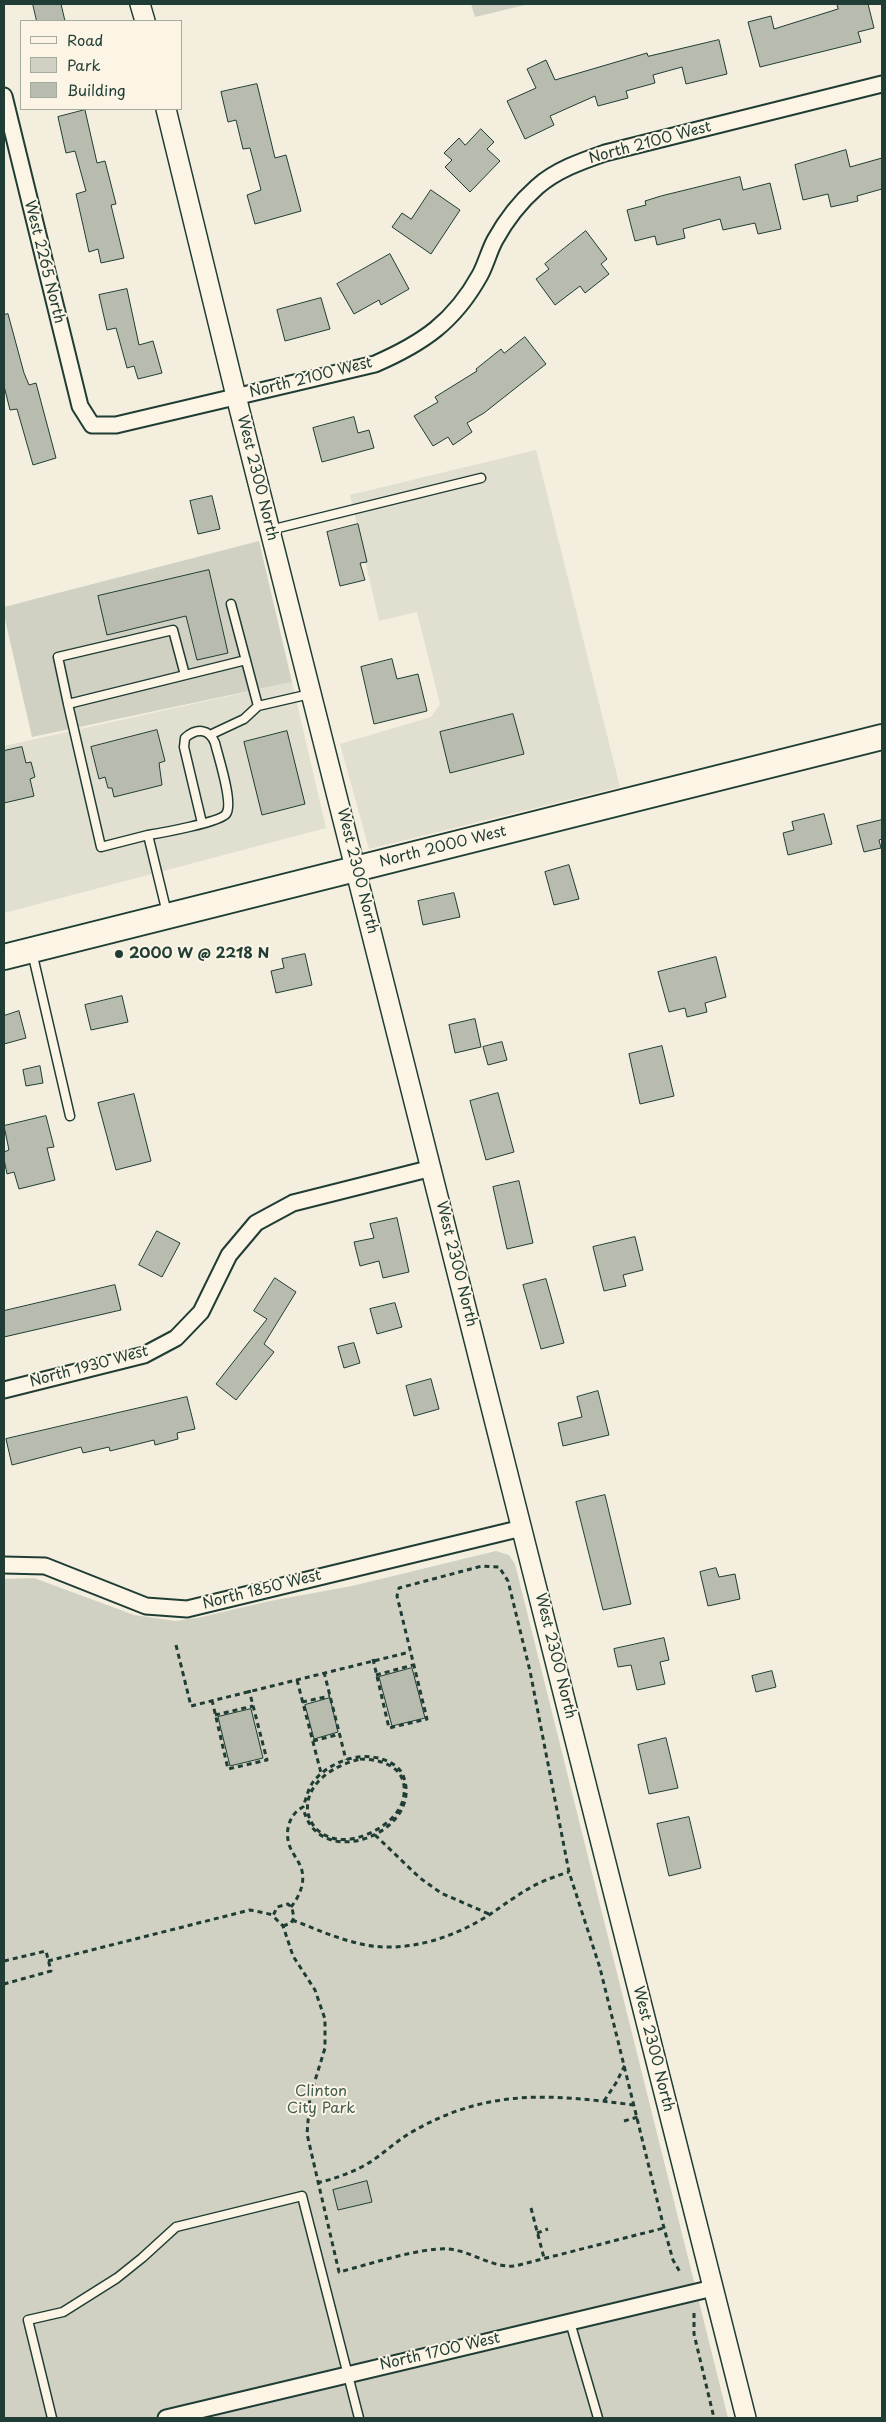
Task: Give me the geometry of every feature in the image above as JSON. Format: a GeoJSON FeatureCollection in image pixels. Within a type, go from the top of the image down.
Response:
{"type":"FeatureCollection","features":[{"type":"Feature","properties":{"kind":"main road","name":"North 2000 West"},"geometry":{"type":"LineString","coordinates":[[4,957],[882,737]]}},
{"type":"Feature","properties":{"kind":"street"},"geometry":{"type":"LineString","coordinates":[[140,4],[145,20]]}},
{"type":"Feature","properties":{"kind":"street","name":"North 2100 West"},"geometry":{"type":"LineString","coordinates":[[92,425],[116,425],[375,364],[410,349],[437,329],[461,304],[480,275],[495,241],[511,214],[538,186],[569,166],[605,153],[882,84]]}},
{"type":"Feature","properties":{"kind":"street","name":"West 2265 North"},"geometry":{"type":"LineString","coordinates":[[4,96],[80,406],[92,425]]}},
{"type":"Feature","properties":{"kind":"street","name":"West 2300 North"},"geometry":{"type":"LineString","coordinates":[[166,110],[236,396],[357,868],[746,2418]]}},
{"type":"Feature","properties":{"kind":"street","name":"North 1930 West"},"geometry":{"type":"LineString","coordinates":[[4,1390],[144,1355],[176,1338],[201,1312],[229,1255],[256,1223],[293,1202],[432,1168]]}},
{"type":"Feature","properties":{"kind":"street","name":"North 1850 West"},"geometry":{"type":"LineString","coordinates":[[4,1565],[45,1566],[146,1606],[186,1609],[522,1528]]}},
{"type":"Feature","properties":{"kind":"street","name":"North 1700 West"},"geometry":{"type":"LineString","coordinates":[[166,2418],[713,2288]]}},
{"type":"Feature","properties":{"kind":"lane"},"geometry":{"type":"LineString","coordinates":[[270,530],[480,478]]}},
{"type":"Feature","properties":{"kind":"lane"},"geometry":{"type":"LineString","coordinates":[[231,604],[258,706]]}},
{"type":"Feature","properties":{"kind":"lane"},"geometry":{"type":"LineString","coordinates":[[185,675],[173,630],[58,657],[102,847],[220,819],[226,814],[229,804],[212,734],[204,730],[192,732],[185,738],[184,747],[202,823]]}},
{"type":"Feature","properties":{"kind":"lane"},"geometry":{"type":"LineString","coordinates":[[68,704],[246,660]]}},
{"type":"Feature","properties":{"kind":"lane"},"geometry":{"type":"LineString","coordinates":[[212,734],[244,719],[258,706],[312,694]]}},
{"type":"Feature","properties":{"kind":"lane"},"geometry":{"type":"LineString","coordinates":[[148,836],[168,916]]}},
{"type":"Feature","properties":{"kind":"lane"},"geometry":{"type":"LineString","coordinates":[[31,950],[70,1116]]}},
{"type":"Feature","properties":{"kind":"lane"},"geometry":{"type":"LineString","coordinates":[[52,2418],[28,2320],[63,2312],[117,2278],[176,2227],[302,2196],[359,2418]]}},
{"type":"Feature","properties":{"kind":"lane"},"geometry":{"type":"LineString","coordinates":[[570,2322],[598,2418]]}},
{"type":"Feature","properties":{"kind":"path"},"geometry":{"type":"LineString","coordinates":[[373,1659],[389,1728],[427,1719],[397,1596],[399,1588],[482,1566],[500,1567],[508,1581],[530,1670],[569,1872],[600,1968],[664,2228],[673,2260],[680,2272]]}},
{"type":"Feature","properties":{"kind":"path"},"geometry":{"type":"LineString","coordinates":[[176,1644],[191,1706],[373,1659],[410,1652]]}},
{"type":"Feature","properties":{"kind":"path"},"geometry":{"type":"LineString","coordinates":[[376,1675],[413,1665]]}},
{"type":"Feature","properties":{"kind":"path"},"geometry":{"type":"LineString","coordinates":[[324,1672],[346,1760]]}},
{"type":"Feature","properties":{"kind":"path"},"geometry":{"type":"LineString","coordinates":[[297,1680],[321,1774]]}},
{"type":"Feature","properties":{"kind":"path"},"geometry":{"type":"LineString","coordinates":[[212,1700],[228,1768],[266,1760],[249,1690]]}},
{"type":"Feature","properties":{"kind":"path"},"geometry":{"type":"LineString","coordinates":[[302,1702],[330,1696]]}},
{"type":"Feature","properties":{"kind":"path"},"geometry":{"type":"LineString","coordinates":[[216,1715],[253,1706]]}},
{"type":"Feature","properties":{"kind":"path"},"geometry":{"type":"LineString","coordinates":[[313,1741],[340,1734]]}},
{"type":"Feature","properties":{"kind":"path"},"geometry":{"type":"LineString","coordinates":[[376,1756],[387,1760],[399,1768],[405,1780],[407,1792],[399,1814],[375,1835],[347,1842],[326,1839],[309,1825],[303,1807],[311,1784],[338,1762],[346,1760],[376,1756]]}},
{"type":"Feature","properties":{"kind":"path"},"geometry":{"type":"LineString","coordinates":[[360,1759],[378,1759],[390,1765],[399,1773],[403,1781],[404,1794],[401,1806],[386,1824],[372,1833],[358,1838],[342,1840],[327,1836],[311,1824],[307,1807],[308,1798],[315,1784],[329,1771],[344,1763],[360,1759]]}},
{"type":"Feature","properties":{"kind":"path"},"geometry":{"type":"LineString","coordinates":[[291,1907],[298,1898],[302,1884],[302,1871],[289,1846],[288,1834],[294,1811],[303,1807]]}},
{"type":"Feature","properties":{"kind":"path"},"geometry":{"type":"LineString","coordinates":[[375,1835],[420,1878],[441,1893],[490,1914]]}},
{"type":"Feature","properties":{"kind":"path"},"geometry":{"type":"LineString","coordinates":[[292,1920],[358,1944],[384,1946],[433,1941],[472,1925],[525,1889],[544,1879],[569,1872]]}},
{"type":"Feature","properties":{"kind":"path"},"geometry":{"type":"LineString","coordinates":[[283,1926],[292,1920],[294,1913],[288,1904],[277,1907],[274,1914],[276,1921],[283,1926],[288,1946],[316,1990],[325,2018],[325,2048],[310,2097],[307,2124],[317,2183],[339,2272],[437,2249],[463,2251],[507,2266],[664,2228]]}},
{"type":"Feature","properties":{"kind":"path"},"geometry":{"type":"LineString","coordinates":[[48,1961],[250,1910],[274,1914]]}},
{"type":"Feature","properties":{"kind":"path"},"geometry":{"type":"LineString","coordinates":[[4,1962],[46,1951],[51,1971],[4,1984]]}},
{"type":"Feature","properties":{"kind":"path"},"geometry":{"type":"LineString","coordinates":[[604,2101],[625,2065]]}},
{"type":"Feature","properties":{"kind":"path"},"geometry":{"type":"LineString","coordinates":[[317,2183],[352,2172],[409,2134],[463,2108],[505,2098],[527,2096],[553,2096],[634,2104]]}},
{"type":"Feature","properties":{"kind":"path"},"geometry":{"type":"LineString","coordinates":[[624,2121],[638,2117]]}},
{"type":"Feature","properties":{"kind":"path"},"geometry":{"type":"LineString","coordinates":[[531,2208],[544,2258]]}},
{"type":"Feature","properties":{"kind":"path"},"geometry":{"type":"LineString","coordinates":[[537,2233],[548,2230]]}},
{"type":"Feature","properties":{"kind":"path"},"geometry":{"type":"LineString","coordinates":[[694,2313],[694,2334],[714,2418]]}},
{"type":"Feature","properties":{"kind":"shaded area"},"geometry":{"type":"Polygon","coordinates":[[[536,450],[620,787],[369,849],[340,744],[431,717],[440,704],[417,612],[379,621],[350,495],[536,450]]]}},
{"type":"Feature","properties":{"kind":"shaded area"},"geometry":{"type":"Polygon","coordinates":[[[292,682],[326,828],[4,913],[4,746],[292,682]]]}},
{"type":"Feature","properties":{"kind":"green space"},"geometry":{"type":"Polygon","coordinates":[[[471,4],[529,4],[475,17],[471,4]]]}},
{"type":"Feature","properties":{"kind":"green space"},"geometry":{"type":"Polygon","coordinates":[[[259,541],[292,682],[32,737],[4,615],[4,607],[259,541]]]}},
{"type":"Feature","properties":{"kind":"green space","name":"Clinton City Park"},"geometry":{"type":"Polygon","coordinates":[[[496,1551],[509,1555],[515,1564],[728,2418],[4,2418],[4,1579],[34,1578],[134,1615],[175,1621],[352,1586],[496,1551]]]}},
{"type":"Feature","properties":{"kind":"building"},"geometry":{"type":"Polygon","coordinates":[[[33,4],[61,4],[65,20],[37,20],[33,4]]]}},
{"type":"Feature","properties":{"kind":"building"},"geometry":{"type":"Polygon","coordinates":[[[837,4],[868,4],[874,28],[858,32],[861,42],[760,67],[748,22],[771,16],[774,29],[838,9],[837,4]]]}},
{"type":"Feature","properties":{"kind":"building"},"geometry":{"type":"Polygon","coordinates":[[[719,40],[727,74],[686,84],[682,67],[653,75],[655,83],[626,91],[628,98],[598,106],[595,96],[550,116],[554,125],[525,139],[507,101],[536,88],[527,69],[546,60],[555,80],[647,53],[648,56],[719,40]]]}},
{"type":"Feature","properties":{"kind":"building"},"geometry":{"type":"Polygon","coordinates":[[[257,84],[275,158],[286,155],[301,211],[255,224],[247,195],[261,190],[250,148],[243,149],[236,120],[228,122],[221,92],[257,84]]]}},
{"type":"Feature","properties":{"kind":"building"},"geometry":{"type":"Polygon","coordinates":[[[85,110],[97,163],[105,161],[116,204],[111,205],[124,258],[101,263],[98,249],[89,252],[76,194],[86,191],[75,151],[66,153],[58,117],[85,110]]]}},
{"type":"Feature","properties":{"kind":"building"},"geometry":{"type":"Polygon","coordinates":[[[481,129],[494,142],[487,149],[500,161],[470,192],[445,167],[452,160],[444,153],[459,138],[465,145],[481,129]]]}},
{"type":"Feature","properties":{"kind":"building"},"geometry":{"type":"Polygon","coordinates":[[[846,150],[850,167],[882,158],[882,189],[857,196],[858,201],[831,207],[828,194],[803,200],[795,165],[846,150]]]}},
{"type":"Feature","properties":{"kind":"building"},"geometry":{"type":"Polygon","coordinates":[[[740,177],[743,190],[770,183],[781,229],[758,234],[755,223],[723,230],[720,219],[683,229],[685,238],[657,245],[655,236],[635,241],[627,210],[646,205],[645,201],[661,196],[740,177]]]}},
{"type":"Feature","properties":{"kind":"building"},"geometry":{"type":"Polygon","coordinates":[[[431,190],[460,210],[431,254],[392,227],[402,213],[411,219],[431,190]]]}},
{"type":"Feature","properties":{"kind":"building"},"geometry":{"type":"Polygon","coordinates":[[[586,231],[607,259],[601,264],[609,274],[585,293],[580,286],[555,305],[536,279],[549,269],[545,264],[586,231]]]}},
{"type":"Feature","properties":{"kind":"building"},"geometry":{"type":"Polygon","coordinates":[[[390,254],[409,289],[381,305],[379,300],[354,314],[337,284],[390,254]]]}},
{"type":"Feature","properties":{"kind":"building"},"geometry":{"type":"Polygon","coordinates":[[[127,289],[139,345],[153,341],[162,373],[138,379],[134,366],[127,368],[116,328],[107,330],[99,295],[127,289]]]}},
{"type":"Feature","properties":{"kind":"building"},"geometry":{"type":"Polygon","coordinates":[[[321,298],[330,329],[285,341],[277,310],[321,298]]]}},
{"type":"Feature","properties":{"kind":"building"},"geometry":{"type":"Polygon","coordinates":[[[8,314],[24,373],[29,385],[36,383],[56,458],[33,465],[17,409],[10,410],[4,386],[4,315],[8,314]]]}},
{"type":"Feature","properties":{"kind":"building"},"geometry":{"type":"Polygon","coordinates":[[[525,337],[546,364],[484,413],[467,423],[472,432],[453,445],[448,437],[433,446],[414,416],[438,402],[435,397],[477,371],[476,369],[501,349],[504,353],[525,337]]]}},
{"type":"Feature","properties":{"kind":"building"},"geometry":{"type":"Polygon","coordinates":[[[354,417],[358,433],[369,430],[374,448],[322,462],[313,428],[354,417]]]}},
{"type":"Feature","properties":{"kind":"building"},"geometry":{"type":"Polygon","coordinates":[[[212,496],[220,529],[198,534],[190,501],[212,496]]]}},
{"type":"Feature","properties":{"kind":"building"},"geometry":{"type":"Polygon","coordinates":[[[358,524],[367,562],[360,563],[365,580],[340,586],[327,532],[358,524]]]}},
{"type":"Feature","properties":{"kind":"building"},"geometry":{"type":"Polygon","coordinates":[[[209,570],[228,653],[197,660],[186,616],[107,635],[98,596],[209,570]]]}},
{"type":"Feature","properties":{"kind":"building"},"geometry":{"type":"Polygon","coordinates":[[[392,659],[397,679],[418,674],[427,711],[374,724],[361,667],[392,659]]]}},
{"type":"Feature","properties":{"kind":"building"},"geometry":{"type":"Polygon","coordinates":[[[513,714],[524,754],[450,773],[440,732],[513,714]]]}},
{"type":"Feature","properties":{"kind":"building"},"geometry":{"type":"Polygon","coordinates":[[[157,730],[165,761],[159,763],[162,785],[114,797],[112,788],[108,788],[105,777],[99,779],[91,747],[157,730]]]}},
{"type":"Feature","properties":{"kind":"building"},"geometry":{"type":"Polygon","coordinates":[[[287,731],[305,804],[262,815],[244,742],[287,731]]]}},
{"type":"Feature","properties":{"kind":"building"},"geometry":{"type":"Polygon","coordinates":[[[22,747],[26,763],[31,762],[35,777],[30,779],[34,796],[4,803],[4,751],[22,747]]]}},
{"type":"Feature","properties":{"kind":"building"},"geometry":{"type":"Polygon","coordinates":[[[824,814],[832,844],[788,855],[783,833],[794,830],[792,822],[824,814]]]}},
{"type":"Feature","properties":{"kind":"building"},"geometry":{"type":"Polygon","coordinates":[[[882,820],[882,839],[879,840],[881,848],[864,852],[857,826],[882,820]]]}},
{"type":"Feature","properties":{"kind":"building"},"geometry":{"type":"Polygon","coordinates":[[[569,865],[579,899],[554,905],[545,872],[569,865]]]}},
{"type":"Feature","properties":{"kind":"building"},"geometry":{"type":"Polygon","coordinates":[[[454,893],[460,917],[423,925],[418,901],[454,893]]]}},
{"type":"Feature","properties":{"kind":"building"},"geometry":{"type":"Polygon","coordinates":[[[305,954],[312,985],[276,993],[271,971],[284,968],[282,959],[305,954]]]}},
{"type":"Feature","properties":{"kind":"building"},"geometry":{"type":"Polygon","coordinates":[[[716,957],[726,997],[705,1003],[707,1012],[687,1017],[685,1008],[669,1012],[658,972],[716,957]]]}},
{"type":"Feature","properties":{"kind":"building"},"geometry":{"type":"Polygon","coordinates":[[[122,996],[128,1022],[91,1030],[85,1005],[122,996]]]}},
{"type":"Feature","properties":{"kind":"building"},"geometry":{"type":"Polygon","coordinates":[[[19,1011],[26,1038],[4,1044],[4,1016],[19,1011]]]}},
{"type":"Feature","properties":{"kind":"building"},"geometry":{"type":"Polygon","coordinates":[[[475,1019],[481,1047],[455,1053],[449,1025],[475,1019]]]}},
{"type":"Feature","properties":{"kind":"building"},"geometry":{"type":"Polygon","coordinates":[[[502,1042],[507,1060],[488,1065],[483,1047],[502,1042]]]}},
{"type":"Feature","properties":{"kind":"building"},"geometry":{"type":"Polygon","coordinates":[[[662,1046],[674,1096],[640,1104],[629,1054],[662,1046]]]}},
{"type":"Feature","properties":{"kind":"building"},"geometry":{"type":"Polygon","coordinates":[[[40,1066],[43,1083],[26,1086],[23,1070],[40,1066]]]}},
{"type":"Feature","properties":{"kind":"building"},"geometry":{"type":"Polygon","coordinates":[[[498,1093],[514,1152],[486,1160],[470,1101],[498,1093]]]}},
{"type":"Feature","properties":{"kind":"building"},"geometry":{"type":"Polygon","coordinates":[[[134,1094],[151,1161],[116,1170],[98,1103],[134,1094]]]}},
{"type":"Feature","properties":{"kind":"building"},"geometry":{"type":"Polygon","coordinates":[[[46,1116],[54,1147],[47,1148],[55,1180],[19,1189],[14,1172],[7,1174],[4,1152],[9,1150],[4,1126],[46,1116]]]}},
{"type":"Feature","properties":{"kind":"building"},"geometry":{"type":"Polygon","coordinates":[[[519,1181],[533,1243],[507,1249],[493,1187],[519,1181]]]}},
{"type":"Feature","properties":{"kind":"building"},"geometry":{"type":"Polygon","coordinates":[[[397,1218],[409,1272],[383,1278],[379,1261],[360,1266],[354,1242],[374,1238],[370,1224],[397,1218]]]}},
{"type":"Feature","properties":{"kind":"building"},"geometry":{"type":"Polygon","coordinates":[[[157,1231],[180,1243],[162,1277],[139,1265],[157,1231]]]}},
{"type":"Feature","properties":{"kind":"building"},"geometry":{"type":"Polygon","coordinates":[[[635,1237],[643,1270],[623,1275],[626,1286],[604,1291],[593,1247],[635,1237]]]}},
{"type":"Feature","properties":{"kind":"building"},"geometry":{"type":"Polygon","coordinates":[[[275,1278],[296,1292],[264,1344],[274,1352],[236,1400],[216,1384],[267,1319],[254,1311],[275,1278]]]}},
{"type":"Feature","properties":{"kind":"building"},"geometry":{"type":"Polygon","coordinates":[[[546,1279],[564,1343],[541,1349],[523,1285],[546,1279]]]}},
{"type":"Feature","properties":{"kind":"building"},"geometry":{"type":"Polygon","coordinates":[[[115,1285],[121,1310],[4,1337],[4,1311],[115,1285]]]}},
{"type":"Feature","properties":{"kind":"building"},"geometry":{"type":"Polygon","coordinates":[[[395,1303],[402,1327],[377,1334],[370,1309],[395,1303]]]}},
{"type":"Feature","properties":{"kind":"building"},"geometry":{"type":"Polygon","coordinates":[[[354,1343],[360,1363],[344,1368],[338,1347],[354,1343]]]}},
{"type":"Feature","properties":{"kind":"building"},"geometry":{"type":"Polygon","coordinates":[[[431,1379],[439,1409],[414,1416],[406,1386],[431,1379]]]}},
{"type":"Feature","properties":{"kind":"building"},"geometry":{"type":"Polygon","coordinates":[[[598,1391],[609,1435],[563,1446],[558,1423],[582,1417],[577,1397],[598,1391]]]}},
{"type":"Feature","properties":{"kind":"building"},"geometry":{"type":"Polygon","coordinates":[[[187,1397],[195,1429],[177,1433],[178,1439],[155,1445],[154,1440],[110,1451],[109,1447],[83,1453],[81,1447],[12,1465],[6,1439],[187,1397]]]}},
{"type":"Feature","properties":{"kind":"building"},"geometry":{"type":"Polygon","coordinates":[[[605,1495],[631,1604],[603,1610],[576,1502],[605,1495]]]}},
{"type":"Feature","properties":{"kind":"building"},"geometry":{"type":"Polygon","coordinates":[[[716,1568],[719,1577],[735,1574],[740,1599],[708,1606],[700,1572],[716,1568]]]}},
{"type":"Feature","properties":{"kind":"building"},"geometry":{"type":"Polygon","coordinates":[[[664,1638],[669,1660],[660,1662],[665,1684],[637,1690],[631,1665],[618,1667],[614,1649],[664,1638]]]}},
{"type":"Feature","properties":{"kind":"building"},"geometry":{"type":"Polygon","coordinates":[[[412,1668],[425,1718],[392,1726],[379,1677],[412,1668]]]}},
{"type":"Feature","properties":{"kind":"building"},"geometry":{"type":"Polygon","coordinates":[[[772,1671],[776,1687],[756,1692],[752,1676],[772,1671]]]}},
{"type":"Feature","properties":{"kind":"building"},"geometry":{"type":"Polygon","coordinates":[[[330,1698],[338,1732],[314,1739],[305,1705],[330,1698]]]}},
{"type":"Feature","properties":{"kind":"building"},"geometry":{"type":"Polygon","coordinates":[[[251,1709],[263,1758],[230,1766],[218,1717],[251,1709]]]}},
{"type":"Feature","properties":{"kind":"building"},"geometry":{"type":"Polygon","coordinates":[[[666,1738],[678,1788],[649,1794],[638,1745],[666,1738]]]}},
{"type":"Feature","properties":{"kind":"building"},"geometry":{"type":"Polygon","coordinates":[[[689,1817],[701,1868],[669,1876],[657,1824],[689,1817]]]}},
{"type":"Feature","properties":{"kind":"building"},"geometry":{"type":"Polygon","coordinates":[[[367,2181],[372,2202],[338,2210],[333,2190],[367,2181]]]}},
{"type":"Feature","properties":{"kind":"place","name":"2000 W @ 2218 N"},"geometry":{"type":"Point","coordinates":[119,954]}}]}
